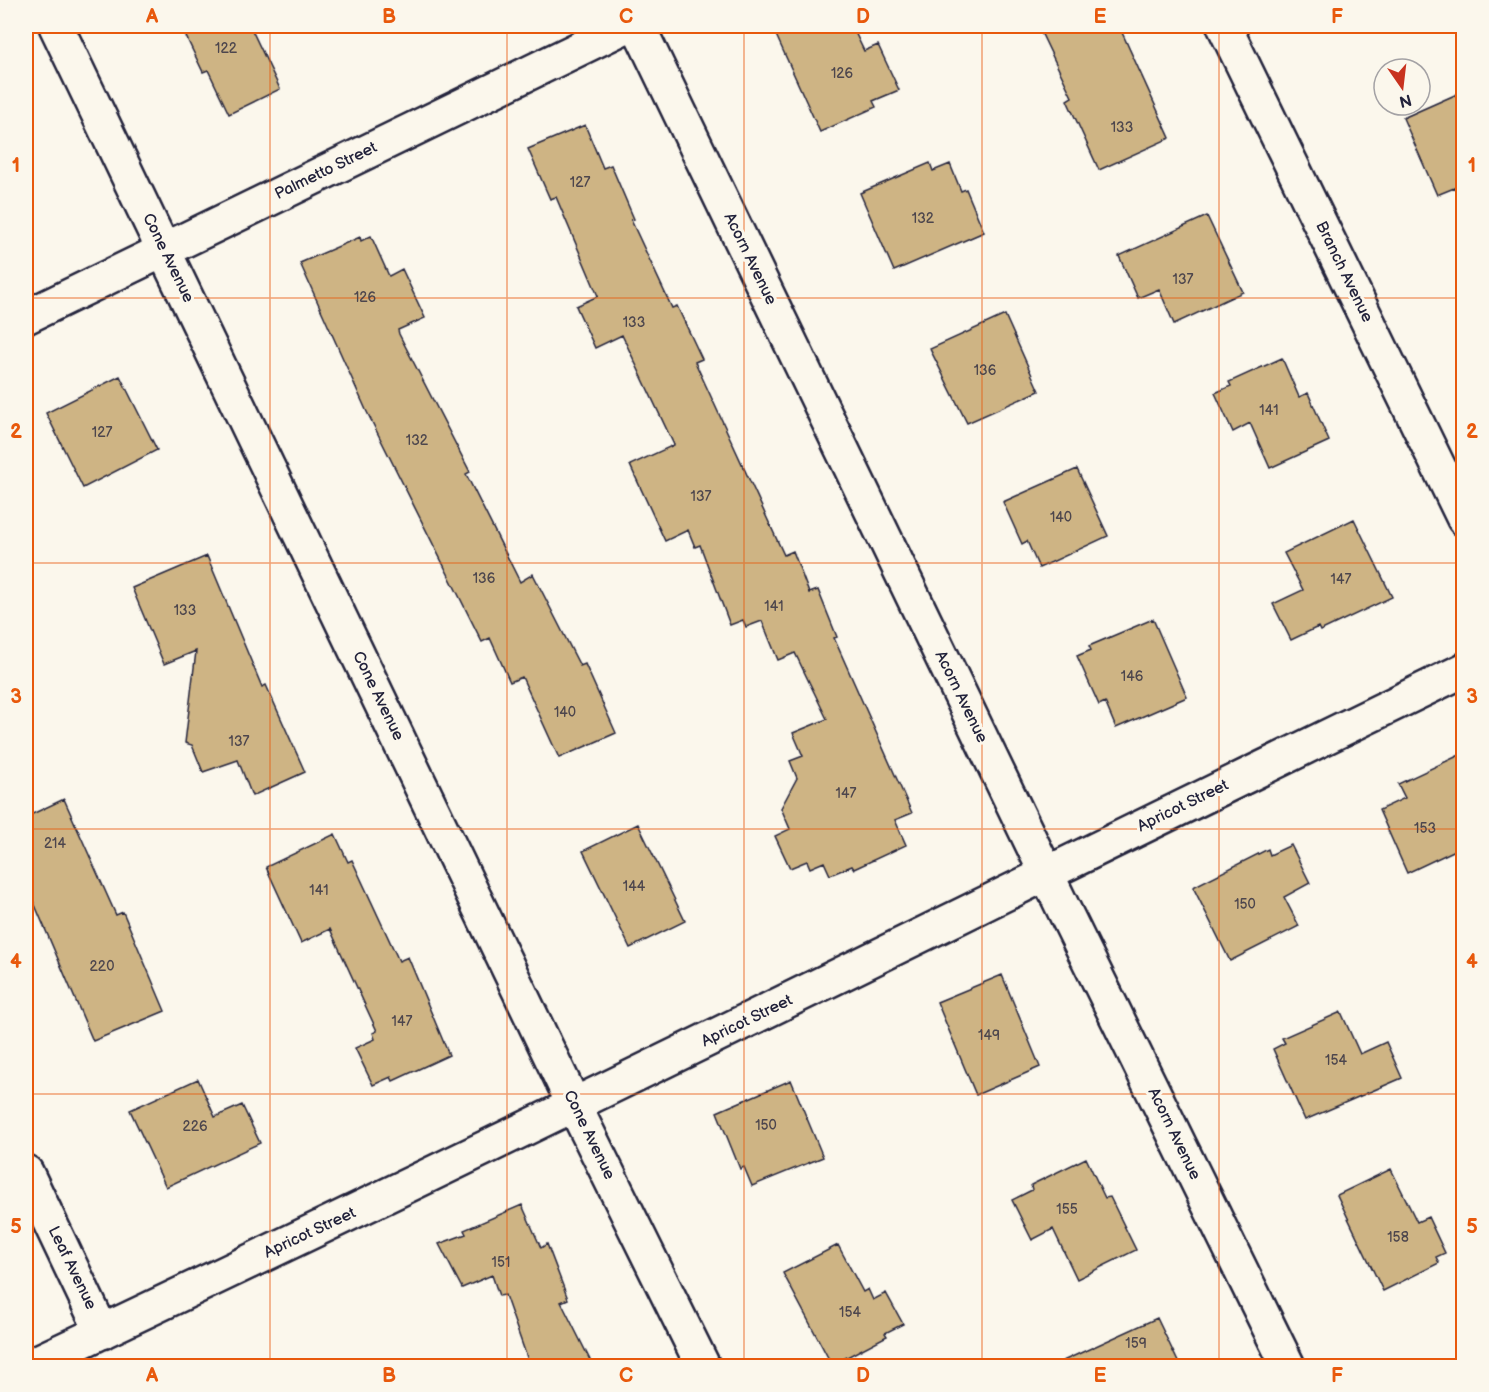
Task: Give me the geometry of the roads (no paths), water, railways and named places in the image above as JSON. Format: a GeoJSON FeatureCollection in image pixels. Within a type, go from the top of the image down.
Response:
{"type":"FeatureCollection","features":[{"type":"Feature","properties":{"kind":"street","name":"Cone Avenue"},"geometry":{"type":"LineString","coordinates":[[56,26],[575,1107],[703,1366]]}},
{"type":"Feature","properties":{"kind":"street","name":"Palmetto Street"},"geometry":{"type":"LineString","coordinates":[[26,317],[626,26]]}},
{"type":"Feature","properties":{"kind":"street","name":"Acorn Avenue"},"geometry":{"type":"LineString","coordinates":[[638,26],[1046,873],[1288,1366]]}},
{"type":"Feature","properties":{"kind":"street","name":"Branch Avenue"},"geometry":{"type":"LineString","coordinates":[[1224,26],[1464,519]]}},
{"type":"Feature","properties":{"kind":"street","name":"Apricot Street"},"geometry":{"type":"LineString","coordinates":[[29,1366],[575,1107],[1046,873],[1464,670]]}},
{"type":"Feature","properties":{"kind":"street","name":"Leaf Avenue"},"geometry":{"type":"LineString","coordinates":[[26,1172],[102,1332]]}}]}
